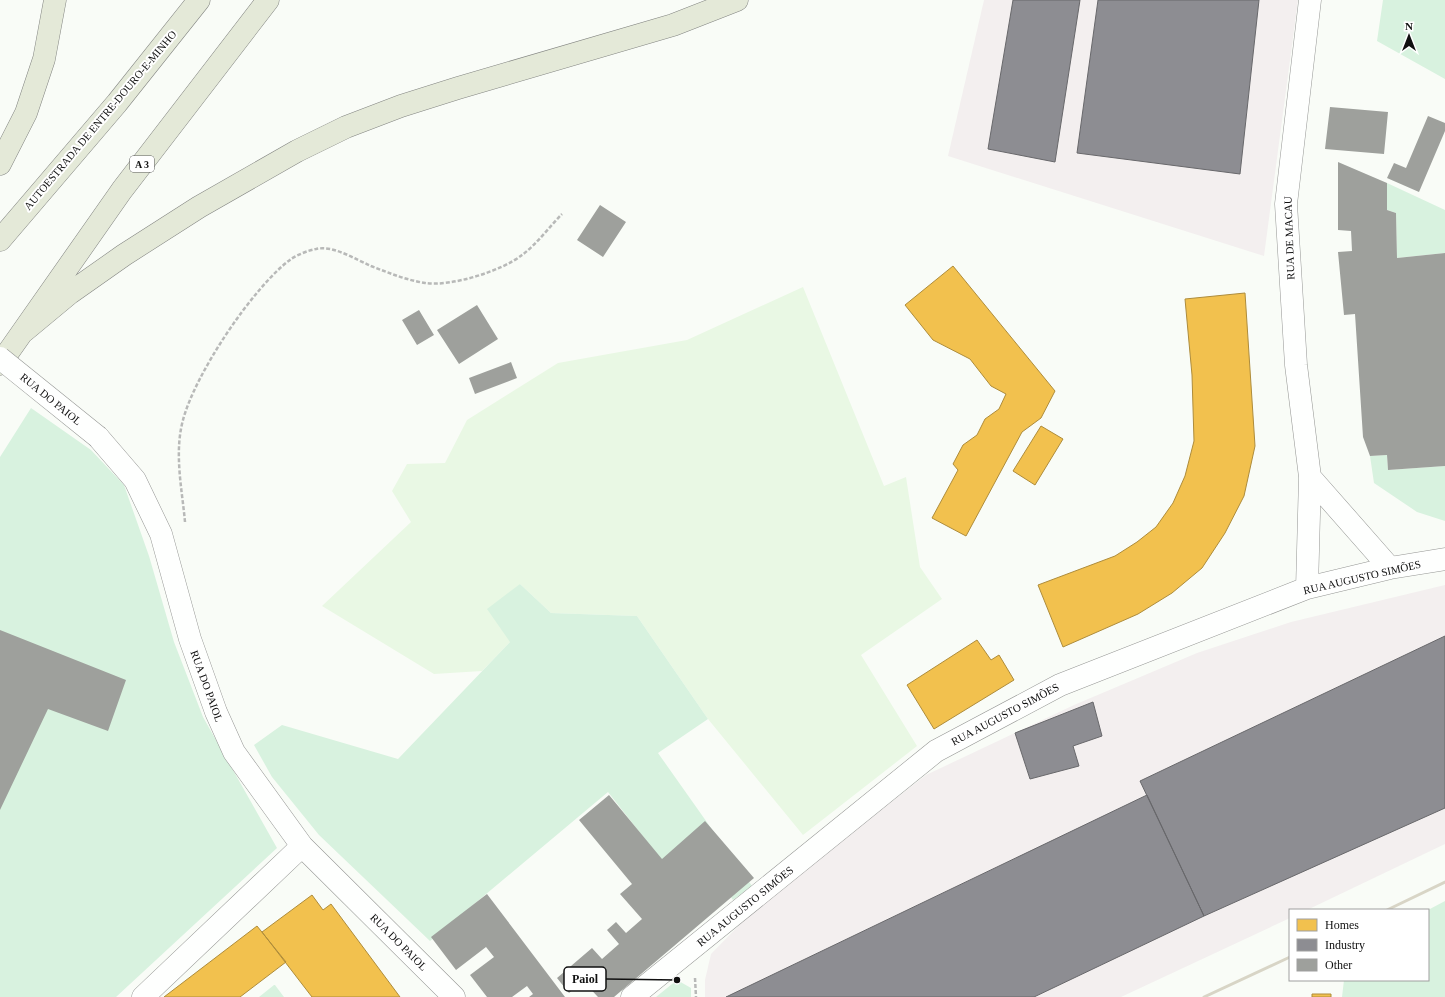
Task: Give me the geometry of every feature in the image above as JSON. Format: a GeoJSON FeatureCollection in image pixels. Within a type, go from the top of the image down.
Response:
{"type":"FeatureCollection","features":[{"type":"Feature","properties":{"kind":"highway"},"geometry":{"type":"LineString","coordinates":[[0,164],[28,106],[44,59],[55,0]]}},
{"type":"Feature","properties":{"kind":"highway","name":"AUTOESTRADA DE ENTRE-DOURO-E-MINHO"},"geometry":{"type":"LineString","coordinates":[[0,240],[121,97],[199,0]]}},
{"type":"Feature","properties":{"kind":"highway","name":"A 3"},"geometry":{"type":"LineString","coordinates":[[0,364],[122,190],[268,0]]}},
{"type":"Feature","properties":{"kind":"highway"},"geometry":{"type":"LineString","coordinates":[[23,332],[76,288],[186,215],[283,158],[346,127],[401,106],[451,90],[673,25],[737,0]]}},
{"type":"Feature","properties":{"kind":"street","name":"RUA DE MACAU"},"geometry":{"type":"LineString","coordinates":[[1307,588],[1310,477],[1296,365],[1286,204],[1310,0]]}},
{"type":"Feature","properties":{"kind":"street","name":"RUA DO PAIOL"},"geometry":{"type":"LineString","coordinates":[[0,358],[98,437],[135,480],[161,534],[190,639],[216,712],[234,752],[302,846],[445,994]]}},
{"type":"Feature","properties":{"kind":"street"},"geometry":{"type":"LineString","coordinates":[[1310,477],[1390,568]]}},
{"type":"Feature","properties":{"kind":"street","name":"RUA AUGUSTO SIMÕES"},"geometry":{"type":"LineString","coordinates":[[632,997],[936,751],[1060,685],[1307,588],[1390,568],[1445,559]]}},
{"type":"Feature","properties":{"kind":"street"},"geometry":{"type":"LineString","coordinates":[[143,997],[302,846]]}},
{"type":"Feature","properties":{"kind":"path"},"geometry":{"type":"LineString","coordinates":[[186,530],[178,450],[183,420],[199,378],[252,299],[275,273],[293,258],[317,248],[335,251],[400,278],[427,284],[457,281],[491,272],[522,256],[562,214]]}},
{"type":"Feature","properties":{"kind":"shaded area"},"geometry":{"type":"Polygon","coordinates":[[[984,0],[1298,0],[1264,256],[948,156],[984,0]]]}},
{"type":"Feature","properties":{"kind":"shaded area"},"geometry":{"type":"Polygon","coordinates":[[[1445,585],[1445,844],[1309,909],[1289,909],[1289,918],[1121,997],[705,997],[705,980],[711,954],[756,908],[926,775],[1074,705],[1197,653],[1291,622],[1445,585]]]}},
{"type":"Feature","properties":{"kind":"green space"},"geometry":{"type":"Polygon","coordinates":[[[1383,0],[1445,0],[1445,79],[1377,41],[1383,0]]]}},
{"type":"Feature","properties":{"kind":"green space"},"geometry":{"type":"Polygon","coordinates":[[[1387,183],[1445,210],[1445,253],[1397,258],[1396,213],[1387,210],[1387,183]]]}},
{"type":"Feature","properties":{"kind":"green space"},"geometry":{"type":"Polygon","coordinates":[[[803,287],[884,486],[906,477],[920,567],[942,599],[861,655],[917,746],[803,835],[708,719],[637,616],[551,613],[520,584],[510,642],[482,671],[434,674],[322,606],[411,522],[392,491],[407,464],[445,463],[467,420],[558,363],[687,340],[803,287]]]}},
{"type":"Feature","properties":{"kind":"green space"},"geometry":{"type":"Polygon","coordinates":[[[31,408],[91,450],[124,485],[149,556],[174,642],[203,717],[277,848],[116,997],[0,997],[0,457],[31,408]]]}},
{"type":"Feature","properties":{"kind":"green space"},"geometry":{"type":"Polygon","coordinates":[[[1387,455],[1388,470],[1445,466],[1445,521],[1417,512],[1374,483],[1370,456],[1387,455]]]}},
{"type":"Feature","properties":{"kind":"green space"},"geometry":{"type":"Polygon","coordinates":[[[520,584],[551,613],[637,616],[708,719],[658,753],[752,886],[733,900],[717,877],[663,862],[608,792],[430,941],[319,835],[272,777],[254,745],[282,725],[398,759],[510,642],[487,609],[520,584]]]}},
{"type":"Feature","properties":{"kind":"green space"},"geometry":{"type":"Polygon","coordinates":[[[1445,901],[1445,997],[1342,997],[1344,981],[1429,981],[1429,909],[1445,901]]]}},
{"type":"Feature","properties":{"kind":"green space"},"geometry":{"type":"Polygon","coordinates":[[[677,980],[691,988],[691,997],[656,997],[677,980]]]}},
{"type":"Feature","properties":{"kind":"green space"},"geometry":{"type":"Polygon","coordinates":[[[274,985],[284,997],[259,997],[274,985]]]}},
{"type":"Feature","properties":{"kind":"building: Homes"},"geometry":{"type":"Polygon","coordinates":[[[953,266],[1055,391],[1041,418],[1022,432],[966,536],[932,518],[958,470],[953,464],[963,445],[977,435],[985,419],[999,409],[1006,394],[991,386],[970,359],[933,340],[905,305],[953,266]]]}},
{"type":"Feature","properties":{"kind":"building: Homes"},"geometry":{"type":"Polygon","coordinates":[[[1245,293],[1255,446],[1244,496],[1225,533],[1202,568],[1172,593],[1138,614],[1063,647],[1038,585],[1115,556],[1137,542],[1156,527],[1173,503],[1185,476],[1194,441],[1192,375],[1185,299],[1245,293]]]}},
{"type":"Feature","properties":{"kind":"building: Homes"},"geometry":{"type":"Polygon","coordinates":[[[1041,426],[1063,439],[1035,485],[1013,471],[1041,426]]]}},
{"type":"Feature","properties":{"kind":"building: Homes"},"geometry":{"type":"Polygon","coordinates":[[[977,640],[991,660],[999,655],[1014,680],[934,729],[907,685],[977,640]]]}},
{"type":"Feature","properties":{"kind":"building: Homes"},"geometry":{"type":"Polygon","coordinates":[[[312,895],[323,910],[331,904],[400,997],[312,997],[262,932],[312,895]]]}},
{"type":"Feature","properties":{"kind":"building: Homes"},"geometry":{"type":"Polygon","coordinates":[[[257,926],[286,962],[240,997],[164,997],[257,926]]]}},
{"type":"Feature","properties":{"kind":"building: Homes"},"geometry":{"type":"Polygon","coordinates":[[[1312,994],[1331,994],[1331,997],[1312,997],[1312,994]]]}},
{"type":"Feature","properties":{"kind":"building: Industry"},"geometry":{"type":"Polygon","coordinates":[[[1013,0],[1080,0],[1055,162],[988,149],[1013,0]]]}},
{"type":"Feature","properties":{"kind":"building: Industry"},"geometry":{"type":"Polygon","coordinates":[[[1098,0],[1259,0],[1240,174],[1077,153],[1098,0]]]}},
{"type":"Feature","properties":{"kind":"building: Industry"},"geometry":{"type":"Polygon","coordinates":[[[1445,636],[1445,808],[1204,916],[1140,781],[1445,636]]]}},
{"type":"Feature","properties":{"kind":"building: Industry"},"geometry":{"type":"Polygon","coordinates":[[[1093,702],[1102,736],[1073,746],[1079,766],[1030,779],[1015,733],[1093,702]]]}},
{"type":"Feature","properties":{"kind":"building: Industry"},"geometry":{"type":"Polygon","coordinates":[[[1147,795],[1204,916],[1034,997],[726,997],[1147,795]]]}},
{"type":"Feature","properties":{"kind":"building: Other"},"geometry":{"type":"Polygon","coordinates":[[[1330,107],[1388,112],[1384,154],[1325,149],[1330,107]]]}},
{"type":"Feature","properties":{"kind":"building: Other"},"geometry":{"type":"Polygon","coordinates":[[[1428,116],[1445,123],[1445,131],[1419,192],[1387,178],[1394,163],[1406,168],[1428,116]]]}},
{"type":"Feature","properties":{"kind":"building: Other"},"geometry":{"type":"Polygon","coordinates":[[[1338,162],[1387,183],[1387,210],[1396,213],[1397,258],[1445,253],[1445,466],[1388,470],[1387,455],[1370,456],[1363,437],[1355,314],[1344,315],[1338,252],[1352,251],[1351,231],[1338,230],[1338,162]]]}},
{"type":"Feature","properties":{"kind":"building: Other"},"geometry":{"type":"Polygon","coordinates":[[[600,205],[626,222],[603,257],[577,240],[600,205]]]}},
{"type":"Feature","properties":{"kind":"building: Other"},"geometry":{"type":"Polygon","coordinates":[[[477,305],[498,339],[459,364],[437,330],[477,305]]]}},
{"type":"Feature","properties":{"kind":"building: Other"},"geometry":{"type":"Polygon","coordinates":[[[419,310],[434,335],[417,345],[402,320],[419,310]]]}},
{"type":"Feature","properties":{"kind":"building: Other"},"geometry":{"type":"Polygon","coordinates":[[[511,362],[517,378],[475,394],[469,378],[511,362]]]}},
{"type":"Feature","properties":{"kind":"building: Other"},"geometry":{"type":"Polygon","coordinates":[[[0,630],[126,680],[108,731],[48,709],[0,810],[0,630]]]}},
{"type":"Feature","properties":{"kind":"building: Other"},"geometry":{"type":"Polygon","coordinates":[[[609,795],[662,859],[705,821],[754,878],[614,997],[598,997],[583,981],[569,993],[557,978],[592,948],[602,959],[619,944],[607,930],[616,922],[626,933],[642,919],[620,894],[632,884],[579,820],[609,795]]]}},
{"type":"Feature","properties":{"kind":"building: Other"},"geometry":{"type":"Polygon","coordinates":[[[487,894],[565,997],[529,997],[533,994],[527,986],[512,997],[487,997],[470,975],[494,957],[486,947],[456,970],[431,937],[487,894]]]}},
{"type":"Feature","properties":{"kind":"railway"},"geometry":{"type":"LineString","coordinates":[[1389,909],[1445,882]]}},
{"type":"Feature","properties":{"kind":"railway"},"geometry":{"type":"LineString","coordinates":[[1204,997],[1289,957]]}},
{"type":"Feature","properties":{"kind":"place","name":"Paiol"},"geometry":{"type":"Point","coordinates":[677,980]}}]}
